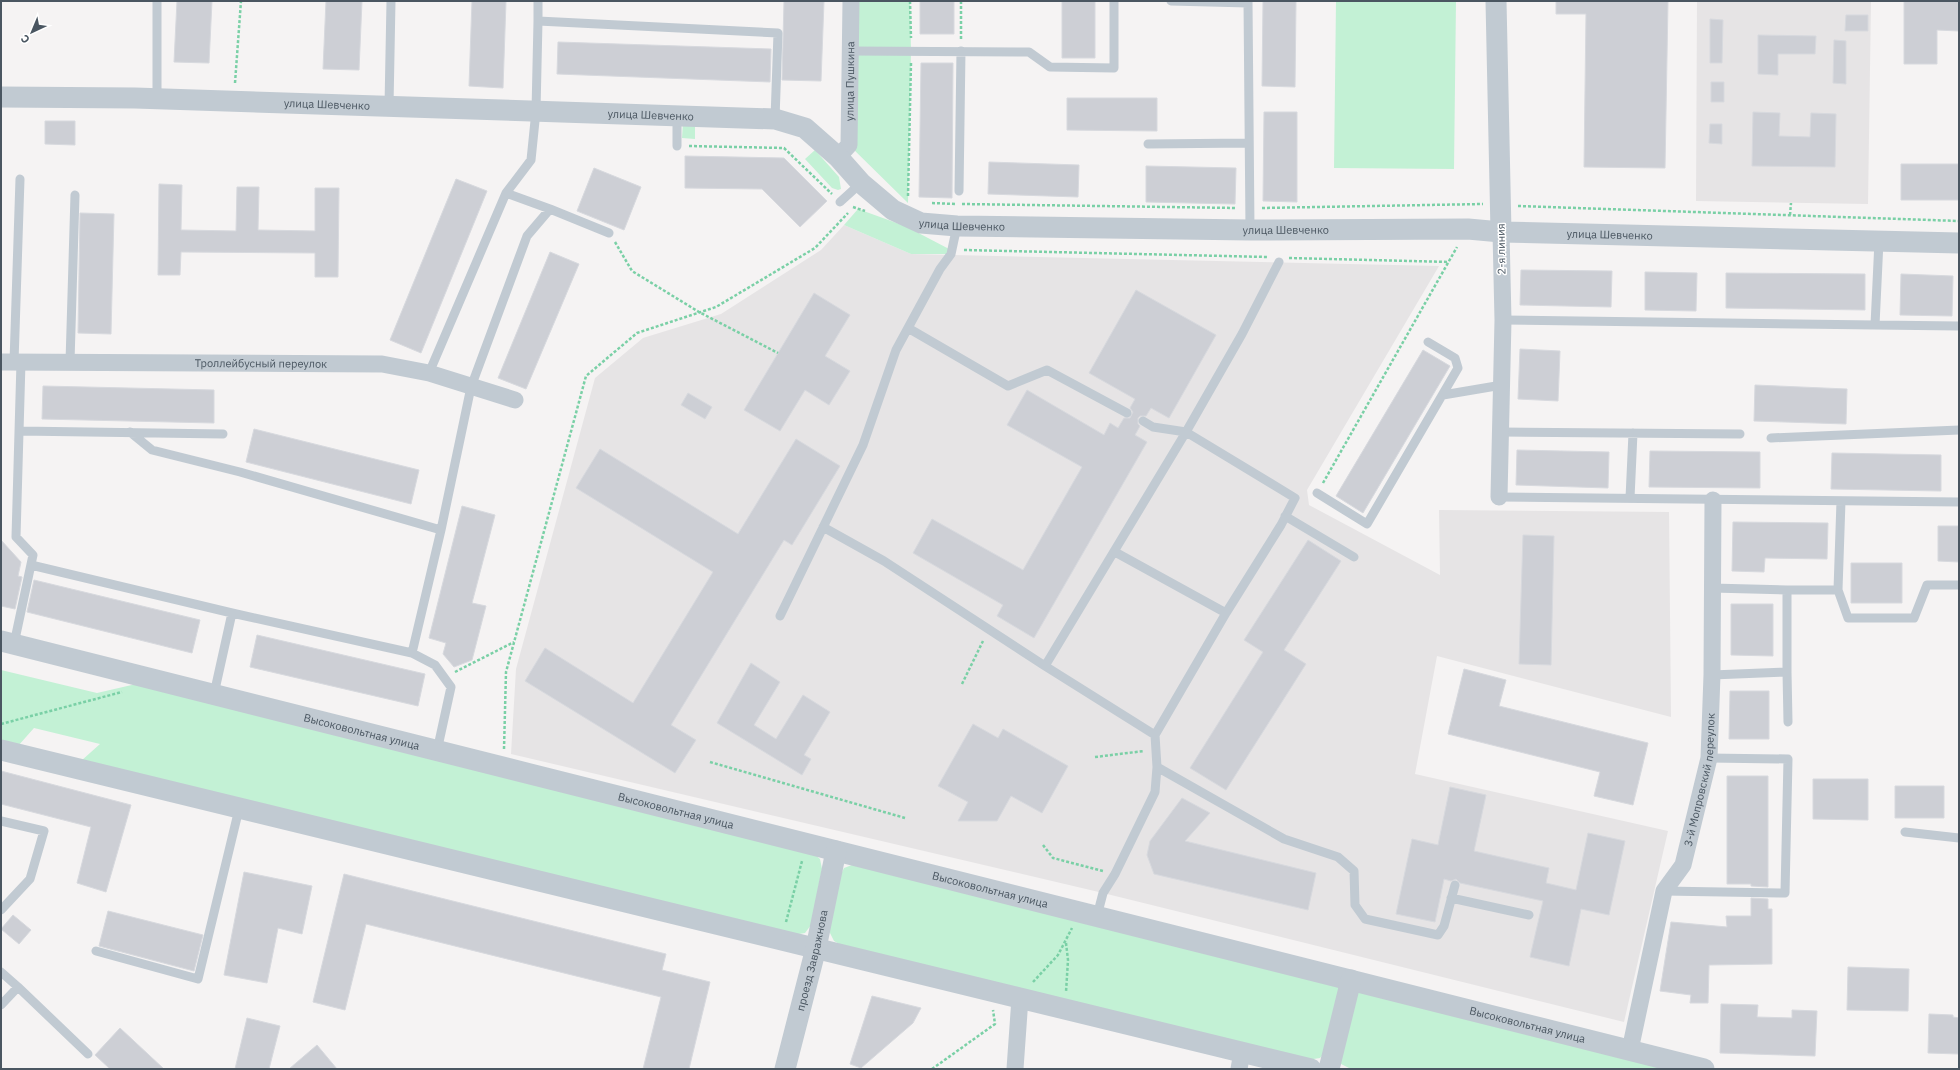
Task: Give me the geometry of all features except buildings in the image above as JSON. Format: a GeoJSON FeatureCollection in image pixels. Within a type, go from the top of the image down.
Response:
{"type":"FeatureCollection","features":[{"type":"Feature","properties":{"kind":"street","name":"улица Пушкина"},"geometry":{"type":"LineString","coordinates":[[838,157],[849,145],[851,1]]}},
{"type":"Feature","properties":{"kind":"street","name":"2-я линия"},"geometry":{"type":"LineString","coordinates":[[1496,1],[1503,320],[1499,497]]}},
{"type":"Feature","properties":{"kind":"street","name":"улица Шевченко"},"geometry":{"type":"LineString","coordinates":[[1,97],[157,99],[775,118],[805,128],[838,157],[861,183],[894,210],[921,223],[957,226],[1250,230],[1468,229],[1501,232],[1959,243]]}},
{"type":"Feature","properties":{"kind":"street","name":"Троллейбусный переулок"},"geometry":{"type":"LineString","coordinates":[[12,362],[382,364],[429,373],[515,400]]}},
{"type":"Feature","properties":{"kind":"street","name":"3-й Мопровский переулок"},"geometry":{"type":"LineString","coordinates":[[1630,1050],[1664,891],[1683,865],[1709,758],[1712,675],[1713,500]]}},
{"type":"Feature","properties":{"kind":"street","name":"Высоковольтная улица"},"geometry":{"type":"LineString","coordinates":[[8,642],[1704,1069]]}},
{"type":"Feature","properties":{"kind":"street"},"geometry":{"type":"LineString","coordinates":[[1,750],[1065,1009],[1240,1061],[1311,1069]]}},
{"type":"Feature","properties":{"kind":"street","name":"проезд Завражнова"},"geometry":{"type":"LineString","coordinates":[[785,1069],[816,948],[836,851]]}},
{"type":"Feature","properties":{"kind":"street"},"geometry":{"type":"LineString","coordinates":[[1329,1069],[1351,980]]}},
{"type":"Feature","properties":{"kind":"street"},"geometry":{"type":"LineString","coordinates":[[1015,1069],[1017,997]]}},
{"type":"Feature","properties":{"kind":"lane"},"geometry":{"type":"LineString","coordinates":[[157,1],[157,99]]}},
{"type":"Feature","properties":{"kind":"lane"},"geometry":{"type":"LineString","coordinates":[[389,106],[391,1]]}},
{"type":"Feature","properties":{"kind":"lane"},"geometry":{"type":"LineString","coordinates":[[429,373],[506,193],[531,160],[536,111],[538,1]]}},
{"type":"Feature","properties":{"kind":"lane"},"geometry":{"type":"LineString","coordinates":[[850,51],[961,50],[1029,52],[1050,67],[1114,68],[1114,1]]}},
{"type":"Feature","properties":{"kind":"lane"},"geometry":{"type":"LineString","coordinates":[[1171,1],[1248,2],[1250,230]]}},
{"type":"Feature","properties":{"kind":"lane"},"geometry":{"type":"LineString","coordinates":[[538,21],[778,32],[775,118]]}},
{"type":"Feature","properties":{"kind":"lane"},"geometry":{"type":"LineString","coordinates":[[959,191],[961,50]]}},
{"type":"Feature","properties":{"kind":"lane"},"geometry":{"type":"LineString","coordinates":[[677,115],[677,146]]}},
{"type":"Feature","properties":{"kind":"lane"},"geometry":{"type":"LineString","coordinates":[[1148,144],[1249,143]]}},
{"type":"Feature","properties":{"kind":"lane"},"geometry":{"type":"LineString","coordinates":[[8,642],[32,565],[33,555],[16,537],[20,431],[12,362],[20,179]]}},
{"type":"Feature","properties":{"kind":"lane"},"geometry":{"type":"LineString","coordinates":[[840,202],[861,183]]}},
{"type":"Feature","properties":{"kind":"lane"},"geometry":{"type":"LineString","coordinates":[[506,193],[609,233]]}},
{"type":"Feature","properties":{"kind":"lane"},"geometry":{"type":"LineString","coordinates":[[70,362],[75,195]]}},
{"type":"Feature","properties":{"kind":"lane"},"geometry":{"type":"LineString","coordinates":[[412,653],[441,530],[471,387],[528,236],[550,210]]}},
{"type":"Feature","properties":{"kind":"lane"},"geometry":{"type":"LineString","coordinates":[[780,616],[863,445],[896,350],[940,268],[951,254],[957,226]]}},
{"type":"Feature","properties":{"kind":"lane"},"geometry":{"type":"LineString","coordinates":[[1875,325],[1879,241]]}},
{"type":"Feature","properties":{"kind":"lane"},"geometry":{"type":"LineString","coordinates":[[1045,666],[1186,432],[1242,334],[1280,262]]}},
{"type":"Feature","properties":{"kind":"lane"},"geometry":{"type":"LineString","coordinates":[[1503,320],[1959,326]]}},
{"type":"Feature","properties":{"kind":"lane"},"geometry":{"type":"LineString","coordinates":[[908,328],[1008,386],[1047,370],[1127,413]]}},
{"type":"Feature","properties":{"kind":"lane"},"geometry":{"type":"LineString","coordinates":[[1317,493],[1367,524],[1458,368],[1456,358],[1428,342]]}},
{"type":"Feature","properties":{"kind":"lane"},"geometry":{"type":"LineString","coordinates":[[1442,395],[1502,385]]}},
{"type":"Feature","properties":{"kind":"lane"},"geometry":{"type":"LineString","coordinates":[[1088,914],[1104,893],[1115,874],[1154,792],[1158,767],[1155,749],[1155,735],[1295,498],[1186,432],[1153,427],[1143,421]]}},
{"type":"Feature","properties":{"kind":"lane"},"geometry":{"type":"LineString","coordinates":[[1771,438],[1959,430]]}},
{"type":"Feature","properties":{"kind":"lane"},"geometry":{"type":"LineString","coordinates":[[20,431],[223,434]]}},
{"type":"Feature","properties":{"kind":"lane"},"geometry":{"type":"LineString","coordinates":[[130,432],[152,450],[240,472],[441,530]]}},
{"type":"Feature","properties":{"kind":"lane"},"geometry":{"type":"LineString","coordinates":[[1501,432],[1740,434]]}},
{"type":"Feature","properties":{"kind":"lane"},"geometry":{"type":"LineString","coordinates":[[1630,498],[1633,433]]}},
{"type":"Feature","properties":{"kind":"lane"},"geometry":{"type":"LineString","coordinates":[[1499,497],[1959,502]]}},
{"type":"Feature","properties":{"kind":"lane"},"geometry":{"type":"LineString","coordinates":[[1841,501],[1838,590],[1848,618],[1914,618],[1926,585],[1959,585]]}},
{"type":"Feature","properties":{"kind":"lane"},"geometry":{"type":"LineString","coordinates":[[1285,516],[1354,557]]}},
{"type":"Feature","properties":{"kind":"lane"},"geometry":{"type":"LineString","coordinates":[[823,527],[884,561],[1045,666],[1155,735]]}},
{"type":"Feature","properties":{"kind":"lane"},"geometry":{"type":"LineString","coordinates":[[1115,552],[1226,613]]}},
{"type":"Feature","properties":{"kind":"lane"},"geometry":{"type":"LineString","coordinates":[[32,565],[232,613],[412,653],[435,665],[451,686],[437,750]]}},
{"type":"Feature","properties":{"kind":"lane"},"geometry":{"type":"LineString","coordinates":[[1712,588],[1838,590]]}},
{"type":"Feature","properties":{"kind":"lane"},"geometry":{"type":"LineString","coordinates":[[1787,590],[1788,722]]}},
{"type":"Feature","properties":{"kind":"lane"},"geometry":{"type":"LineString","coordinates":[[214,694],[232,613]]}},
{"type":"Feature","properties":{"kind":"lane"},"geometry":{"type":"LineString","coordinates":[[1712,675],[1787,672]]}},
{"type":"Feature","properties":{"kind":"lane"},"geometry":{"type":"LineString","coordinates":[[1664,891],[1785,893],[1788,759],[1709,758]]}},
{"type":"Feature","properties":{"kind":"lane"},"geometry":{"type":"LineString","coordinates":[[1158,767],[1284,839],[1338,857],[1354,871],[1354,905],[1365,919],[1438,934],[1444,926],[1455,885]]}},
{"type":"Feature","properties":{"kind":"lane"},"geometry":{"type":"LineString","coordinates":[[96,951],[198,979],[239,809]]}},
{"type":"Feature","properties":{"kind":"lane"},"geometry":{"type":"LineString","coordinates":[[1,821],[44,831],[30,879],[1,910]]}},
{"type":"Feature","properties":{"kind":"lane"},"geometry":{"type":"LineString","coordinates":[[1905,832],[1959,838]]}},
{"type":"Feature","properties":{"kind":"lane"},"geometry":{"type":"LineString","coordinates":[[1452,898],[1529,915]]}},
{"type":"Feature","properties":{"kind":"lane"},"geometry":{"type":"LineString","coordinates":[[1,972],[88,1054]]}},
{"type":"Feature","properties":{"kind":"lane"},"geometry":{"type":"LineString","coordinates":[[1,1005],[18,987]]}},
{"type":"Feature","properties":{"kind":"path"},"geometry":{"type":"LineString","coordinates":[[236,83],[242,1]]}},
{"type":"Feature","properties":{"kind":"path"},"geometry":{"type":"LineString","coordinates":[[908,217],[911,51],[910,1]]}},
{"type":"Feature","properties":{"kind":"path"},"geometry":{"type":"LineString","coordinates":[[961,1],[961,50]]}},
{"type":"Feature","properties":{"kind":"path"},"geometry":{"type":"LineString","coordinates":[[1317,493],[1468,229],[1474,203]]}},
{"type":"Feature","properties":{"kind":"path"},"geometry":{"type":"LineString","coordinates":[[930,204],[1250,208],[1474,203],[1500,206],[1959,221]]}},
{"type":"Feature","properties":{"kind":"path"},"geometry":{"type":"LineString","coordinates":[[1790,215],[1791,203]]}},
{"type":"Feature","properties":{"kind":"path"},"geometry":{"type":"LineString","coordinates":[[504,767],[506,672],[586,376],[637,333],[716,307],[815,248],[854,207]]}},
{"type":"Feature","properties":{"kind":"path"},"geometry":{"type":"LineString","coordinates":[[609,233],[632,271],[699,312],[778,353]]}},
{"type":"Feature","properties":{"kind":"path"},"geometry":{"type":"LineString","coordinates":[[962,684],[989,630]]}},
{"type":"Feature","properties":{"kind":"path"},"geometry":{"type":"LineString","coordinates":[[451,686],[455,670],[514,642]]}},
{"type":"Feature","properties":{"kind":"path"},"geometry":{"type":"LineString","coordinates":[[1,724],[122,692]]}},
{"type":"Feature","properties":{"kind":"path"},"geometry":{"type":"LineString","coordinates":[[1095,757],[1155,749]]}},
{"type":"Feature","properties":{"kind":"path"},"geometry":{"type":"LineString","coordinates":[[710,762],[905,818]]}},
{"type":"Feature","properties":{"kind":"path"},"geometry":{"type":"LineString","coordinates":[[782,940],[806,843]]}},
{"type":"Feature","properties":{"kind":"path"},"geometry":{"type":"LineString","coordinates":[[1043,845],[1053,858],[1115,874]]}},
{"type":"Feature","properties":{"kind":"path"},"geometry":{"type":"LineString","coordinates":[[932,1069],[995,1024],[992,1011],[1017,997],[1027,989],[1058,955],[1066,942],[1088,914]]}},
{"type":"Feature","properties":{"kind":"path"},"geometry":{"type":"LineString","coordinates":[[1065,1009],[1068,960],[1066,942]]}},
{"type":"Feature","properties":{"kind":"shaded area"},"geometry":{"type":"Polygon","coordinates":[[[1697,1],[1871,1],[1868,204],[1696,201],[1697,1]]]}},
{"type":"Feature","properties":{"kind":"shaded area"},"geometry":{"type":"Polygon","coordinates":[[[844,225],[911,254],[1439,266],[1307,490],[1309,505],[1440,575],[1439,510],[1669,512],[1671,717],[1437,656],[1415,774],[1668,831],[1624,1022],[1103,893],[511,754],[516,669],[595,378],[643,338],[721,314],[821,250],[844,225]]]}},
{"type":"Feature","properties":{"kind":"green space"},"geometry":{"type":"Polygon","coordinates":[[[851,1],[910,1],[911,51],[908,203],[849,145],[851,1]]]}},
{"type":"Feature","properties":{"kind":"green space"},"geometry":{"type":"Polygon","coordinates":[[[1336,1],[1456,1],[1454,169],[1334,168],[1336,1]]]}},
{"type":"Feature","properties":{"kind":"green space"},"geometry":{"type":"Polygon","coordinates":[[[683,123],[695,123],[695,139],[682,138],[683,123]]]}},
{"type":"Feature","properties":{"kind":"green space"},"geometry":{"type":"Polygon","coordinates":[[[815,150],[839,177],[841,189],[838,190],[832,188],[805,159],[815,150]]]}},
{"type":"Feature","properties":{"kind":"green space"},"geometry":{"type":"Polygon","coordinates":[[[858,209],[905,226],[951,250],[951,254],[911,254],[844,225],[858,209]]]}},
{"type":"Feature","properties":{"kind":"green space"},"geometry":{"type":"Polygon","coordinates":[[[1,670],[97,693],[136,684],[813,853],[820,859],[822,869],[811,925],[805,933],[793,935],[81,761],[100,744],[34,728],[18,746],[1,742],[1,670]]]}},
{"type":"Feature","properties":{"kind":"green space"},"geometry":{"type":"Polygon","coordinates":[[[852,865],[1343,987],[1329,1048],[1320,1058],[1307,1060],[843,946],[834,941],[829,931],[839,878],[844,868],[852,865]]]}},
{"type":"Feature","properties":{"kind":"green space"},"geometry":{"type":"Polygon","coordinates":[[[1365,989],[1678,1069],[1351,1069],[1341,1064],[1337,1055],[1357,993],[1365,989]]]}}]}
